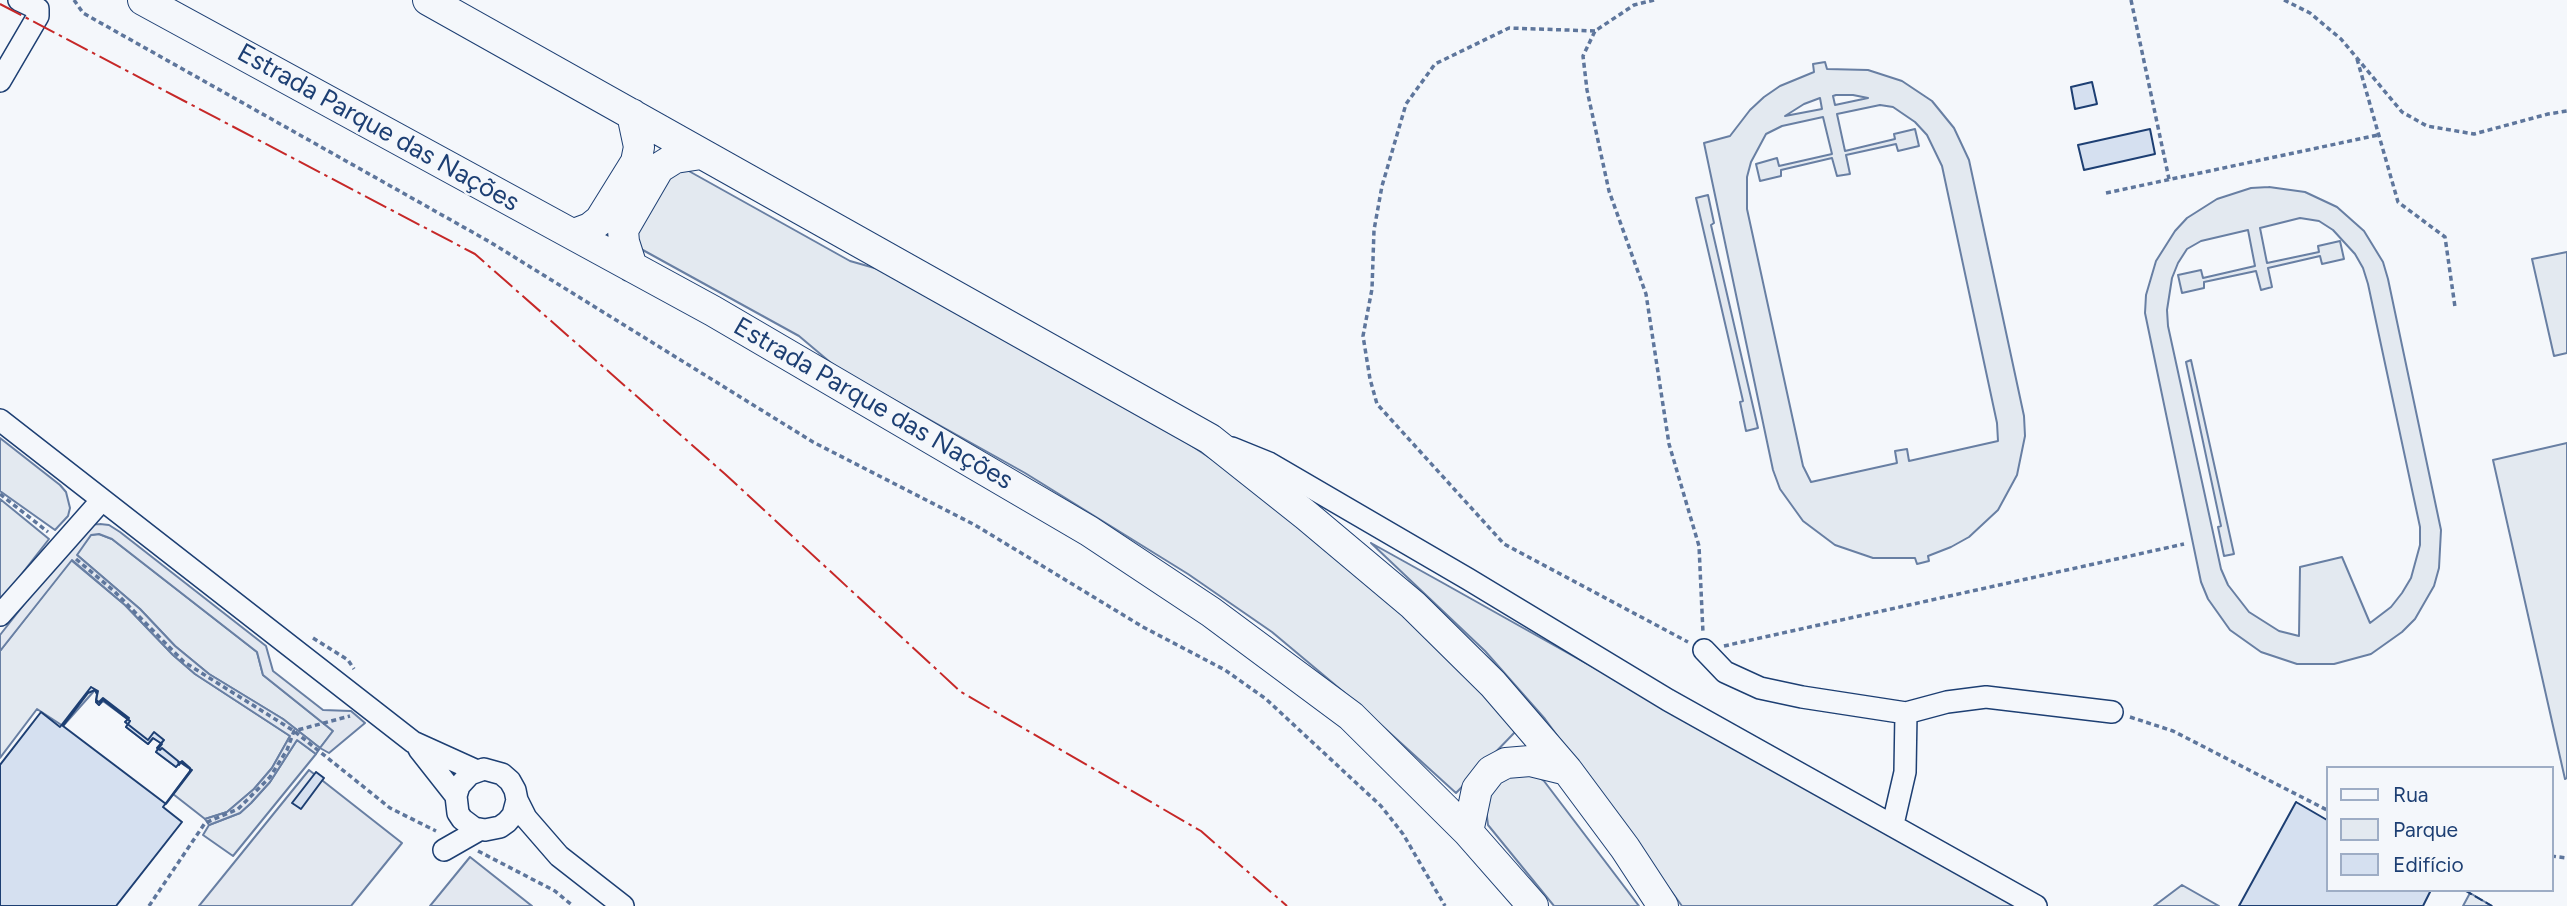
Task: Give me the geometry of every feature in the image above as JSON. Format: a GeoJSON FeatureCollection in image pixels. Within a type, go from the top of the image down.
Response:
{"type":"FeatureCollection","features":[{"type":"Feature","properties":{"kind":"highway","name":"Estrada Parque das Nações"},"geometry":{"type":"LineString","coordinates":[[143,0],[713,311],[1078,524],[1211,612],[1351,716],[1468,832],[1533,906]]}},
{"type":"Feature","properties":{"kind":"highway"},"geometry":{"type":"LineString","coordinates":[[428,0],[1210,439],[1413,605],[1493,684],[1567,770],[1625,848],[1663,906]]}},
{"type":"Feature","properties":{"kind":"highway"},"geometry":{"type":"LineString","coordinates":[[574,234],[590,228],[600,220],[636,162],[639,147],[632,114]]}},
{"type":"Feature","properties":{"kind":"highway"},"geometry":{"type":"LineString","coordinates":[[632,267],[624,242],[624,230],[659,168],[674,158],[701,154]]}},
{"type":"Feature","properties":{"kind":"highway"},"geometry":{"type":"LineString","coordinates":[[1468,832],[1477,789],[1491,771],[1506,763],[1530,761],[1567,770]]}},
{"type":"Feature","properties":{"kind":"street"},"geometry":{"type":"LineString","coordinates":[[0,81],[38,16],[37,9],[19,0]]}},
{"type":"Feature","properties":{"kind":"street"},"geometry":{"type":"LineString","coordinates":[[0,420],[413,742],[447,782],[468,825],[485,836],[559,856]]}},
{"type":"Feature","properties":{"kind":"street"},"geometry":{"type":"LineString","coordinates":[[1210,439],[1269,463],[1668,700],[2036,906]]}},
{"type":"Feature","properties":{"kind":"street"},"geometry":{"type":"LineString","coordinates":[[0,615],[101,501]]}},
{"type":"Feature","properties":{"kind":"street"},"geometry":{"type":"LineString","coordinates":[[1704,650],[1725,672],[1760,688],[1906,713],[1947,702],[1986,697],[2112,712]]}},
{"type":"Feature","properties":{"kind":"street"},"geometry":{"type":"LineString","coordinates":[[1893,824],[1905,772],[1906,713]]}},
{"type":"Feature","properties":{"kind":"street"},"geometry":{"type":"LineString","coordinates":[[413,742],[477,771]]}},
{"type":"Feature","properties":{"kind":"street"},"geometry":{"type":"LineString","coordinates":[[517,800],[513,815],[485,836],[444,850],[464,778],[477,771],[492,770],[507,777],[526,818],[559,856],[623,906]]}},
{"type":"Feature","properties":{"kind":"path"},"geometry":{"type":"LineString","coordinates":[[74,0],[83,13],[490,242],[813,442],[975,524],[1143,627],[1226,670],[1266,699],[1381,806],[1403,834],[1445,906]]}},
{"type":"Feature","properties":{"kind":"path"},"geometry":{"type":"LineString","coordinates":[[1654,0],[1634,5],[1595,31],[1583,56],[1587,90],[1609,191],[1646,293],[1669,444],[1699,546],[1704,650]]}},
{"type":"Feature","properties":{"kind":"path"},"geometry":{"type":"LineString","coordinates":[[2131,0],[2169,180]]}},
{"type":"Feature","properties":{"kind":"path"},"geometry":{"type":"LineString","coordinates":[[2284,0],[2310,13],[2341,39],[2402,112],[2427,125],[2474,134],[2567,111]]}},
{"type":"Feature","properties":{"kind":"path"},"geometry":{"type":"LineString","coordinates":[[1595,31],[1509,28],[1435,64],[1406,104],[1382,186],[1374,230],[1372,289],[1363,337],[1377,404],[1504,544],[1704,650],[2184,544]]}},
{"type":"Feature","properties":{"kind":"path"},"geometry":{"type":"LineString","coordinates":[[2356,58],[2398,202],[2445,237],[2455,307]]}},
{"type":"Feature","properties":{"kind":"path"},"geometry":{"type":"LineString","coordinates":[[2106,194],[2378,135]]}},
{"type":"Feature","properties":{"kind":"path"},"geometry":{"type":"LineString","coordinates":[[0,494],[52,535],[114,591],[184,662],[294,731],[390,808],[442,834]]}},
{"type":"Feature","properties":{"kind":"path"},"geometry":{"type":"LineString","coordinates":[[2112,712],[2173,731],[2326,809]]}},
{"type":"Feature","properties":{"kind":"path"},"geometry":{"type":"LineString","coordinates":[[149,906],[205,823],[239,809],[270,777],[287,750],[294,731]]}},
{"type":"Feature","properties":{"kind":"path"},"geometry":{"type":"LineString","coordinates":[[485,836],[573,906]]}},
{"type":"Feature","properties":{"kind":"green space"},"geometry":{"type":"Polygon","coordinates":[[[1825,62],[1827,69],[1868,70],[1902,81],[1932,101],[1954,128],[1969,160],[2024,416],[2025,436],[2017,475],[1998,510],[1969,537],[1928,556],[1929,561],[1917,564],[1915,558],[1873,558],[1835,545],[1803,521],[1780,489],[1773,470],[1704,143],[1730,136],[1764,97],[1780,86],[1814,72],[1813,64],[1825,62]],[[1853,95],[1833,96],[1835,105],[1868,98],[1853,95]],[[1820,98],[1785,116],[1822,109],[1820,98]],[[1880,105],[1837,114],[1845,151],[1895,139],[1894,134],[1915,129],[1919,146],[1898,151],[1896,144],[1846,155],[1850,174],[1837,176],[1832,158],[1781,170],[1781,176],[1760,181],[1756,164],[1777,158],[1779,166],[1832,154],[1823,117],[1782,126],[1766,134],[1751,162],[1747,177],[1747,209],[1803,466],[1811,482],[1897,463],[1895,451],[1907,449],[1909,461],[1998,441],[1997,423],[1942,166],[1927,135],[1915,122],[1893,107],[1880,105]]]}},
{"type":"Feature","properties":{"kind":"green space"},"geometry":{"type":"Polygon","coordinates":[[[678,165],[850,261],[885,271],[1180,438],[1219,464],[1354,568],[1459,667],[1516,731],[1456,793],[1358,704],[1272,632],[1188,574],[1025,473],[837,368],[799,336],[641,249],[633,222],[678,165]]]}},
{"type":"Feature","properties":{"kind":"green space"},"geometry":{"type":"Polygon","coordinates":[[[2269,187],[2305,192],[2337,207],[2364,231],[2383,262],[2441,530],[2439,568],[2434,586],[2415,619],[2371,654],[2334,664],[2297,664],[2261,652],[2230,630],[2208,599],[2201,582],[2145,313],[2146,295],[2156,261],[2175,231],[2187,218],[2217,199],[2251,188],[2269,187]],[[2300,218],[2260,228],[2267,263],[2319,252],[2318,246],[2340,241],[2344,259],[2322,264],[2320,256],[2268,268],[2272,287],[2261,290],[2256,271],[2204,282],[2204,288],[2182,293],[2178,275],[2201,270],[2203,278],[2255,266],[2248,230],[2201,241],[2187,249],[2178,263],[2172,278],[2167,310],[2168,326],[2221,569],[2228,585],[2249,612],[2279,631],[2299,636],[2300,567],[2342,557],[2370,623],[2391,607],[2402,593],[2411,578],[2420,545],[2420,527],[2368,284],[2355,254],[2333,230],[2319,221],[2300,218]]]}},
{"type":"Feature","properties":{"kind":"green space"},"geometry":{"type":"Polygon","coordinates":[[[1708,195],[1714,223],[1711,225],[1758,428],[1746,431],[1740,402],[1743,401],[1696,198],[1708,195]]]}},
{"type":"Feature","properties":{"kind":"green space"},"geometry":{"type":"Polygon","coordinates":[[[2567,252],[2567,353],[2554,356],[2532,259],[2567,252]]]}},
{"type":"Feature","properties":{"kind":"green space"},"geometry":{"type":"Polygon","coordinates":[[[2191,360],[2234,554],[2224,556],[2218,527],[2221,526],[2186,362],[2191,360]]]}},
{"type":"Feature","properties":{"kind":"green space"},"geometry":{"type":"Polygon","coordinates":[[[0,438],[66,492],[70,508],[68,516],[55,530],[0,491],[0,438]]]}},
{"type":"Feature","properties":{"kind":"green space"},"geometry":{"type":"Polygon","coordinates":[[[2567,443],[2567,778],[2565,779],[2493,460],[2567,443]]]}},
{"type":"Feature","properties":{"kind":"green space"},"geometry":{"type":"Polygon","coordinates":[[[0,499],[49,539],[0,602],[0,499]]]}},
{"type":"Feature","properties":{"kind":"green space"},"geometry":{"type":"Polygon","coordinates":[[[99,534],[112,539],[257,652],[263,675],[333,731],[320,748],[283,719],[209,674],[76,554],[91,535],[99,534]]]}},
{"type":"Feature","properties":{"kind":"green space"},"geometry":{"type":"Polygon","coordinates":[[[1371,543],[2019,906],[1682,906],[1545,719],[1485,651],[1371,543]]]}},
{"type":"Feature","properties":{"kind":"green space"},"geometry":{"type":"Polygon","coordinates":[[[71,560],[125,605],[195,674],[290,736],[272,768],[254,789],[227,812],[205,819],[173,794],[191,770],[180,762],[176,767],[156,752],[161,743],[153,738],[148,744],[126,727],[130,721],[103,701],[99,705],[96,702],[95,690],[63,726],[37,709],[0,758],[0,651],[71,560]]]}},
{"type":"Feature","properties":{"kind":"green space"},"geometry":{"type":"Polygon","coordinates":[[[297,740],[316,754],[233,856],[203,835],[209,825],[240,813],[251,803],[270,782],[297,740]]]}},
{"type":"Feature","properties":{"kind":"green space"},"geometry":{"type":"Polygon","coordinates":[[[1506,773],[1537,776],[1544,781],[1639,906],[1554,906],[1488,825],[1485,800],[1506,773]]]}},
{"type":"Feature","properties":{"kind":"green space"},"geometry":{"type":"Polygon","coordinates":[[[2182,885],[2219,906],[2154,906],[2182,885]]]}},
{"type":"Feature","properties":{"kind":"green space"},"geometry":{"type":"Polygon","coordinates":[[[2470,893],[2492,906],[2463,906],[2470,893]]]}},
{"type":"Feature","properties":{"kind":"shaded area"},"geometry":{"type":"Polygon","coordinates":[[[87,525],[109,525],[120,532],[266,646],[273,671],[323,710],[351,711],[365,723],[329,753],[320,748],[316,754],[297,740],[270,782],[251,803],[240,813],[209,825],[205,819],[227,812],[254,789],[272,768],[290,736],[195,674],[125,605],[72,560],[0,651],[0,635],[87,525]],[[99,534],[91,535],[77,555],[209,674],[283,719],[320,748],[333,731],[263,675],[257,652],[112,539],[99,534]]]}},
{"type":"Feature","properties":{"kind":"shaded area"},"geometry":{"type":"Polygon","coordinates":[[[309,770],[402,843],[351,906],[199,906],[309,770]]]}},
{"type":"Feature","properties":{"kind":"shaded area"},"geometry":{"type":"Polygon","coordinates":[[[470,857],[532,906],[430,906],[470,857]]]}},
{"type":"Feature","properties":{"kind":"building"},"geometry":{"type":"Polygon","coordinates":[[[2092,82],[2097,104],[2075,109],[2071,87],[2092,82]]]}},
{"type":"Feature","properties":{"kind":"building"},"geometry":{"type":"Polygon","coordinates":[[[2150,129],[2155,154],[2084,170],[2078,145],[2150,129]]]}},
{"type":"Feature","properties":{"kind":"building"},"geometry":{"type":"Polygon","coordinates":[[[91,687],[98,691],[96,700],[99,702],[103,698],[129,718],[125,722],[148,740],[154,732],[164,740],[157,748],[162,748],[178,761],[179,765],[182,761],[190,768],[163,807],[182,822],[116,906],[0,906],[0,765],[41,712],[60,727],[91,687]]]}},
{"type":"Feature","properties":{"kind":"building"},"geometry":{"type":"Polygon","coordinates":[[[95,690],[96,702],[99,705],[103,700],[130,721],[126,727],[148,744],[153,738],[162,744],[156,752],[176,767],[180,762],[192,770],[166,804],[63,726],[88,693],[95,690]]]}},
{"type":"Feature","properties":{"kind":"building"},"geometry":{"type":"Polygon","coordinates":[[[316,772],[324,778],[301,809],[292,803],[316,772]]]}},
{"type":"Feature","properties":{"kind":"building"},"geometry":{"type":"Polygon","coordinates":[[[2296,802],[2326,819],[2326,892],[2430,892],[2423,906],[2239,906],[2296,802]]]}},
{"type":"Feature","properties":{"kind":"fence"},"geometry":{"type":"LineString","coordinates":[[2468,892],[2492,906]]}},
{"type":"Feature","properties":{"kind":"power"},"geometry":{"type":"LineString","coordinates":[[0,4],[475,254],[725,474],[961,692],[1201,831],[1287,906]]}}]}
